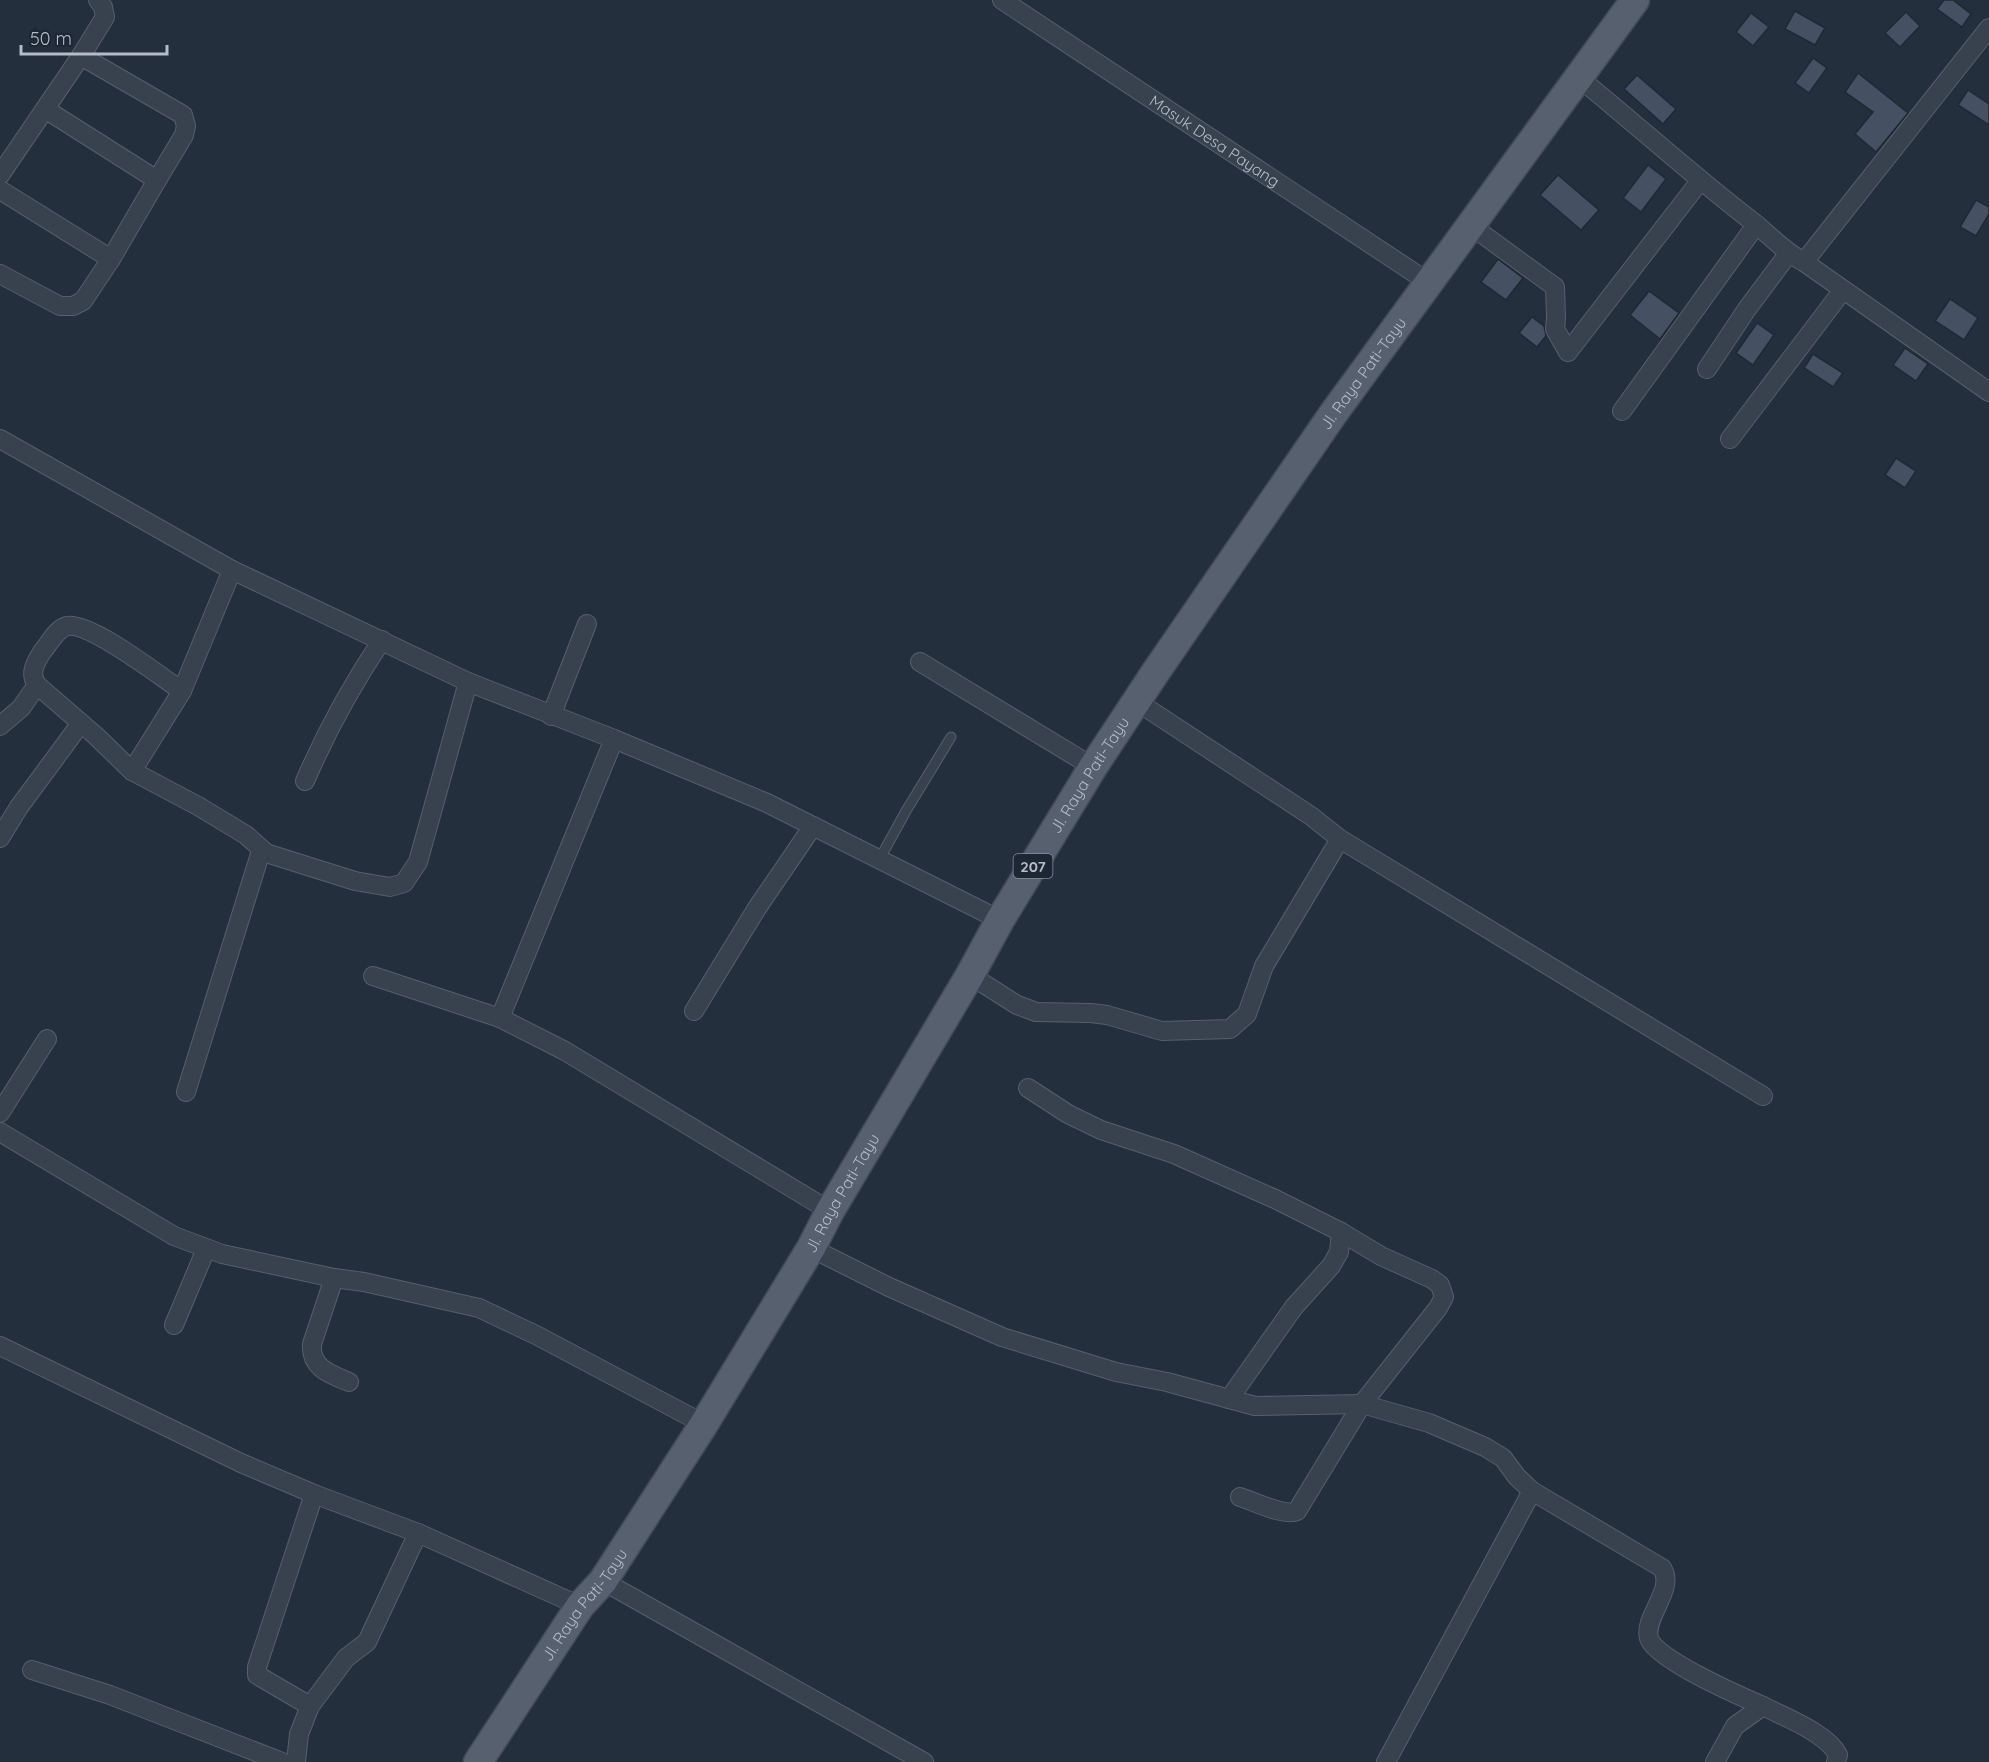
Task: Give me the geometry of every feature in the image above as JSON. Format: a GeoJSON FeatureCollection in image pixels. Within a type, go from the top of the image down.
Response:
{"type":"FeatureCollection","features":[{"type":"Feature","properties":{"kind":"main road","name":"Jl. Raya Pati-Tayu"},"geometry":{"type":"LineString","coordinates":[[478,1762],[580,1606],[603,1581],[704,1424],[811,1248],[830,1211],[970,975],[1000,920],[1136,701],[1333,414],[1635,0]]}},
{"type":"Feature","properties":{"kind":"street"},"geometry":{"type":"LineString","coordinates":[[0,175],[105,17],[103,7],[98,0]]}},
{"type":"Feature","properties":{"kind":"street","name":"Masuk Desa Payang"},"geometry":{"type":"LineString","coordinates":[[1002,0],[1428,282]]}},
{"type":"Feature","properties":{"kind":"street"},"geometry":{"type":"LineString","coordinates":[[1707,369],[1747,309],[1796,258],[1989,28]]}},
{"type":"Feature","properties":{"kind":"street"},"geometry":{"type":"LineString","coordinates":[[0,274],[60,306],[73,306],[83,301],[111,259],[184,135],[186,126],[183,115],[81,56]]}},
{"type":"Feature","properties":{"kind":"street"},"geometry":{"type":"LineString","coordinates":[[1578,77],[1668,151],[1700,181],[1796,258],[1989,392]]}},
{"type":"Feature","properties":{"kind":"street"},"geometry":{"type":"LineString","coordinates":[[45,109],[157,180]]}},
{"type":"Feature","properties":{"kind":"street"},"geometry":{"type":"LineString","coordinates":[[1470,225],[1556,287],[1555,329],[1568,352],[1700,181]]}},
{"type":"Feature","properties":{"kind":"street"},"geometry":{"type":"LineString","coordinates":[[0,190],[111,259]]}},
{"type":"Feature","properties":{"kind":"street"},"geometry":{"type":"LineString","coordinates":[[1622,411],[1756,225]]}},
{"type":"Feature","properties":{"kind":"street"},"geometry":{"type":"LineString","coordinates":[[1730,439],[1843,290]]}},
{"type":"Feature","properties":{"kind":"street"},"geometry":{"type":"LineString","coordinates":[[0,439],[232,570],[468,682],[767,803],[1000,920]]}},
{"type":"Feature","properties":{"kind":"street"},"geometry":{"type":"LineString","coordinates":[[132,771],[182,691],[232,570]]}},
{"type":"Feature","properties":{"kind":"street"},"geometry":{"type":"LineString","coordinates":[[551,716],[587,624]]}},
{"type":"Feature","properties":{"kind":"street"},"geometry":{"type":"LineString","coordinates":[[182,691],[98,634],[82,627],[71,626],[60,630],[35,663],[32,678],[132,771],[198,806],[237,830],[261,851],[355,881],[390,887],[404,883],[418,862],[468,682]]}},
{"type":"Feature","properties":{"kind":"street"},"geometry":{"type":"LineString","coordinates":[[305,781],[334,718],[382,640]]}},
{"type":"Feature","properties":{"kind":"street"},"geometry":{"type":"LineString","coordinates":[[920,662],[1093,767]]}},
{"type":"Feature","properties":{"kind":"street"},"geometry":{"type":"LineString","coordinates":[[0,726],[21,708],[37,685]]}},
{"type":"Feature","properties":{"kind":"street"},"geometry":{"type":"LineString","coordinates":[[1136,701],[1311,816],[1340,839],[1763,1096]]}},
{"type":"Feature","properties":{"kind":"street"},"geometry":{"type":"LineString","coordinates":[[0,838],[19,807],[81,723]]}},
{"type":"Feature","properties":{"kind":"street"},"geometry":{"type":"LineString","coordinates":[[500,1018],[614,740]]}},
{"type":"Feature","properties":{"kind":"street"},"geometry":{"type":"LineString","coordinates":[[694,1011],[757,908],[813,826]]}},
{"type":"Feature","properties":{"kind":"street"},"geometry":{"type":"LineString","coordinates":[[970,975],[1017,1005],[1036,1012],[1107,1015],[1162,1031],[1230,1029],[1247,1014],[1264,966],[1340,839]]}},
{"type":"Feature","properties":{"kind":"street"},"geometry":{"type":"LineString","coordinates":[[186,1092],[261,851]]}},
{"type":"Feature","properties":{"kind":"street"},"geometry":{"type":"LineString","coordinates":[[373,976],[500,1018],[565,1051],[830,1211]]}},
{"type":"Feature","properties":{"kind":"street"},"geometry":{"type":"LineString","coordinates":[[0,1113],[47,1039]]}},
{"type":"Feature","properties":{"kind":"street"},"geometry":{"type":"LineString","coordinates":[[1028,1088],[1068,1114],[1101,1130],[1174,1154],[1275,1199],[1440,1285],[1444,1297],[1438,1308],[1362,1404],[1297,1511],[1285,1513],[1240,1497]]}},
{"type":"Feature","properties":{"kind":"street"},"geometry":{"type":"LineString","coordinates":[[0,1132],[174,1236],[206,1249],[479,1308],[536,1335],[704,1424]]}},
{"type":"Feature","properties":{"kind":"street"},"geometry":{"type":"LineString","coordinates":[[1229,1399],[1294,1307],[1331,1266],[1339,1252],[1341,1232]]}},
{"type":"Feature","properties":{"kind":"street"},"geometry":{"type":"LineString","coordinates":[[811,1248],[889,1287],[1002,1337],[1116,1372],[1167,1382],[1255,1406],[1362,1404],[1429,1423],[1485,1448],[1503,1458],[1517,1477],[1532,1491],[1662,1568],[1665,1572],[1666,1583],[1648,1632],[1653,1646],[1667,1658],[1728,1692],[1763,1706],[1831,1744],[1838,1755],[1836,1762]]}},
{"type":"Feature","properties":{"kind":"street"},"geometry":{"type":"LineString","coordinates":[[174,1325],[206,1249]]}},
{"type":"Feature","properties":{"kind":"street"},"geometry":{"type":"LineString","coordinates":[[334,1278],[312,1344],[312,1352],[316,1364],[326,1372],[349,1382]]}},
{"type":"Feature","properties":{"kind":"street"},"geometry":{"type":"LineString","coordinates":[[0,1346],[231,1458],[314,1494],[418,1533],[580,1606]]}},
{"type":"Feature","properties":{"kind":"street"},"geometry":{"type":"LineString","coordinates":[[1386,1762],[1532,1491]]}},
{"type":"Feature","properties":{"kind":"street"},"geometry":{"type":"LineString","coordinates":[[310,1706],[257,1675],[256,1667],[314,1494]]}},
{"type":"Feature","properties":{"kind":"street"},"geometry":{"type":"LineString","coordinates":[[296,1762],[299,1734],[310,1706],[346,1658],[367,1641],[418,1533]]}},
{"type":"Feature","properties":{"kind":"street"},"geometry":{"type":"LineString","coordinates":[[603,1581],[924,1762]]}},
{"type":"Feature","properties":{"kind":"street"},"geometry":{"type":"LineString","coordinates":[[32,1670],[110,1695],[282,1762]]}},
{"type":"Feature","properties":{"kind":"street"},"geometry":{"type":"LineString","coordinates":[[1715,1762],[1735,1726],[1763,1706]]}},
{"type":"Feature","properties":{"kind":"lane"},"geometry":{"type":"LineString","coordinates":[[879,860],[951,737]]}},
{"type":"Feature","properties":{"kind":"building"},"geometry":{"type":"Polygon","coordinates":[[[1944,0],[1953,0],[1971,14],[1962,27],[1937,9],[1944,0]]]}},
{"type":"Feature","properties":{"kind":"building"},"geometry":{"type":"Polygon","coordinates":[[[1795,11],[1825,28],[1815,45],[1785,29],[1795,11]]]}},
{"type":"Feature","properties":{"kind":"building"},"geometry":{"type":"Polygon","coordinates":[[[1906,12],[1920,26],[1900,47],[1885,33],[1906,12]]]}},
{"type":"Feature","properties":{"kind":"building"},"geometry":{"type":"Polygon","coordinates":[[[1751,13],[1769,27],[1753,46],[1736,32],[1751,13]]]}},
{"type":"Feature","properties":{"kind":"building"},"geometry":{"type":"Polygon","coordinates":[[[1813,58],[1827,68],[1809,93],[1795,83],[1813,58]]]}},
{"type":"Feature","properties":{"kind":"building"},"geometry":{"type":"Polygon","coordinates":[[[1858,73],[1908,113],[1876,152],[1855,134],[1873,112],[1845,92],[1858,73]]]}},
{"type":"Feature","properties":{"kind":"building"},"geometry":{"type":"Polygon","coordinates":[[[1637,75],[1676,109],[1663,124],[1624,89],[1637,75]]]}},
{"type":"Feature","properties":{"kind":"building"},"geometry":{"type":"Polygon","coordinates":[[[1968,90],[1989,104],[1989,125],[1958,105],[1968,90]]]}},
{"type":"Feature","properties":{"kind":"building"},"geometry":{"type":"Polygon","coordinates":[[[1648,165],[1666,179],[1641,212],[1623,198],[1648,165]]]}},
{"type":"Feature","properties":{"kind":"building"},"geometry":{"type":"Polygon","coordinates":[[[1558,175],[1599,210],[1581,230],[1540,195],[1558,175]]]}},
{"type":"Feature","properties":{"kind":"building"},"geometry":{"type":"Polygon","coordinates":[[[1976,200],[1989,207],[1989,214],[1976,236],[1960,227],[1976,200]]]}},
{"type":"Feature","properties":{"kind":"building"},"geometry":{"type":"Polygon","coordinates":[[[1498,259],[1523,278],[1506,300],[1481,282],[1498,259]]]}},
{"type":"Feature","properties":{"kind":"building"},"geometry":{"type":"Polygon","coordinates":[[[1649,291],[1679,313],[1660,339],[1630,315],[1649,291]]]}},
{"type":"Feature","properties":{"kind":"building"},"geometry":{"type":"Polygon","coordinates":[[[1950,299],[1978,318],[1964,340],[1935,321],[1950,299]]]}},
{"type":"Feature","properties":{"kind":"building"},"geometry":{"type":"Polygon","coordinates":[[[1532,317],[1544,326],[1546,336],[1537,347],[1519,333],[1532,317]]]}},
{"type":"Feature","properties":{"kind":"building"},"geometry":{"type":"Polygon","coordinates":[[[1757,323],[1774,335],[1753,365],[1736,353],[1757,323]]]}},
{"type":"Feature","properties":{"kind":"building"},"geometry":{"type":"Polygon","coordinates":[[[1905,348],[1928,364],[1916,381],[1893,365],[1905,348]]]}},
{"type":"Feature","properties":{"kind":"building"},"geometry":{"type":"Polygon","coordinates":[[[1813,354],[1843,373],[1833,387],[1804,368],[1813,354]]]}},
{"type":"Feature","properties":{"kind":"building"},"geometry":{"type":"Polygon","coordinates":[[[1896,458],[1916,471],[1905,488],[1885,475],[1896,458]]]}}]}
